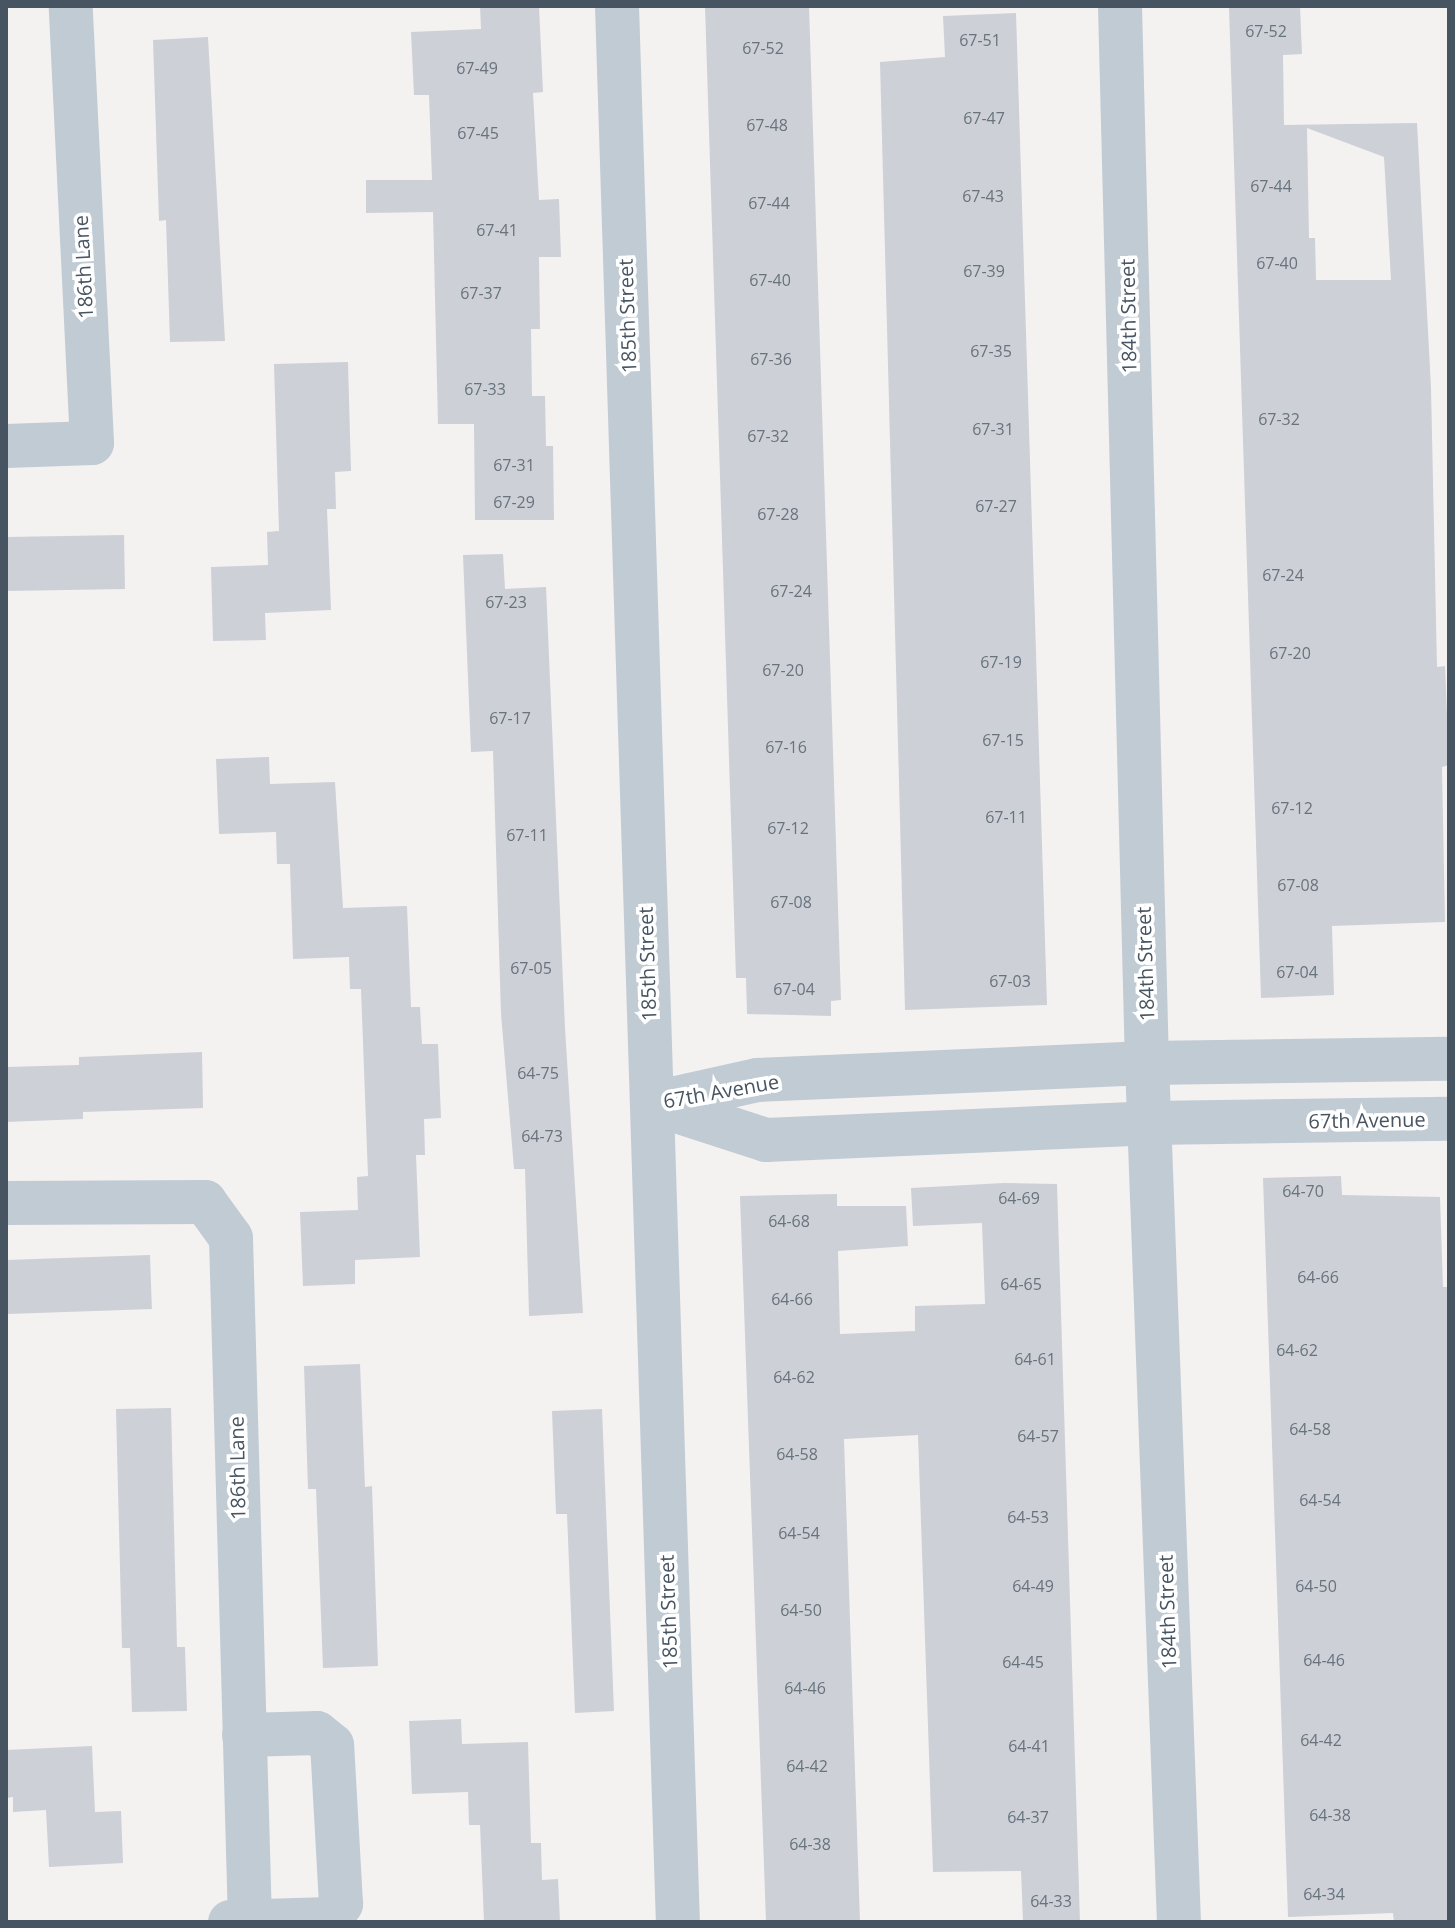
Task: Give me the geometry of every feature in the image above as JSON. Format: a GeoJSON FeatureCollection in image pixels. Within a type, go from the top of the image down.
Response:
{"type":"FeatureCollection","features":[{"type":"Feature","properties":{"kind":"street","name":"186th Lane"},"geometry":{"type":"LineString","coordinates":[[6,446],[92,443],[71,6]]}},
{"type":"Feature","properties":{"kind":"street","name":"185th Street"},"geometry":{"type":"LineString","coordinates":[[617,6],[678,1922]]}},
{"type":"Feature","properties":{"kind":"street","name":"184th Street"},"geometry":{"type":"LineString","coordinates":[[1120,6],[1147,1063],[1179,1922]]}},
{"type":"Feature","properties":{"kind":"street","name":"67th Avenue"},"geometry":{"type":"LineString","coordinates":[[652,1103],[758,1080],[1147,1063],[1449,1059]]}},
{"type":"Feature","properties":{"kind":"street","name":"67th Avenue"},"geometry":{"type":"LineString","coordinates":[[652,1103],[766,1140],[1149,1123],[1449,1119]]}},
{"type":"Feature","properties":{"kind":"street","name":"186th Lane"},"geometry":{"type":"LineString","coordinates":[[6,1203],[205,1202],[231,1238],[250,1921]]}},
{"type":"Feature","properties":{"kind":"street"},"geometry":{"type":"LineString","coordinates":[[230,1922],[330,1919],[341,1904],[332,1745],[317,1733],[244,1735]]}},
{"type":"Feature","properties":{"kind":"building"},"geometry":{"type":"Polygon","coordinates":[[[480,6],[539,6],[543,92],[533,93],[539,200],[559,199],[561,257],[539,257],[540,329],[531,329],[532,396],[545,396],[546,446],[553,446],[554,520],[475,520],[474,424],[438,424],[433,212],[366,213],[366,180],[432,180],[429,95],[414,95],[411,32],[481,29],[480,6]]]}},
{"type":"Feature","properties":{"kind":"building"},"geometry":{"type":"Polygon","coordinates":[[[705,6],[809,6],[841,1000],[831,1001],[831,1016],[747,1014],[746,978],[736,978],[705,6]]]}},
{"type":"Feature","properties":{"kind":"building"},"geometry":{"type":"Polygon","coordinates":[[[1300,6],[1302,54],[1283,55],[1284,125],[1417,123],[1431,388],[1437,667],[1445,666],[1449,765],[1442,767],[1445,922],[1332,926],[1334,995],[1261,998],[1229,8],[1300,6]],[[1307,128],[1309,238],[1315,238],[1316,280],[1391,280],[1384,157],[1307,128]]]}},
{"type":"Feature","properties":{"kind":"building"},"geometry":{"type":"Polygon","coordinates":[[[1016,13],[1047,1005],[905,1010],[880,62],[945,57],[943,16],[1016,13]]]}},
{"type":"Feature","properties":{"kind":"building"},"geometry":{"type":"Polygon","coordinates":[[[208,37],[225,341],[170,342],[166,220],[159,221],[153,40],[208,37]]]}},
{"type":"Feature","properties":{"kind":"building"},"geometry":{"type":"Polygon","coordinates":[[[348,362],[351,471],[335,472],[336,509],[327,509],[331,610],[265,613],[266,640],[213,641],[211,567],[268,565],[267,532],[279,531],[274,364],[348,362]]]}},
{"type":"Feature","properties":{"kind":"building"},"geometry":{"type":"Polygon","coordinates":[[[124,535],[125,589],[7,591],[6,537],[124,535]]]}},
{"type":"Feature","properties":{"kind":"building"},"geometry":{"type":"Polygon","coordinates":[[[503,554],[505,589],[546,587],[565,1028],[583,1313],[529,1316],[525,1169],[514,1169],[501,1014],[493,751],[471,752],[463,555],[503,554]]]}},
{"type":"Feature","properties":{"kind":"building"},"geometry":{"type":"Polygon","coordinates":[[[269,757],[270,784],[335,782],[343,908],[407,906],[411,1007],[420,1007],[422,1044],[438,1044],[441,1118],[424,1119],[425,1155],[416,1155],[420,1257],[355,1260],[355,1284],[303,1286],[300,1212],[358,1210],[357,1177],[368,1176],[361,989],[350,989],[349,957],[293,959],[290,864],[277,864],[276,832],[219,834],[216,759],[269,757]]]}},
{"type":"Feature","properties":{"kind":"building"},"geometry":{"type":"Polygon","coordinates":[[[202,1052],[203,1108],[83,1112],[83,1119],[6,1122],[6,1067],[79,1065],[79,1057],[202,1052]]]}},
{"type":"Feature","properties":{"kind":"building"},"geometry":{"type":"Polygon","coordinates":[[[1341,1176],[1342,1195],[1440,1197],[1443,1287],[1449,1287],[1449,1922],[1394,1922],[1393,1913],[1288,1917],[1263,1178],[1341,1176]]]}},
{"type":"Feature","properties":{"kind":"building"},"geometry":{"type":"Polygon","coordinates":[[[1004,1183],[1057,1184],[1080,1922],[1023,1922],[1021,1871],[933,1872],[918,1435],[844,1439],[860,1922],[766,1922],[740,1196],[837,1194],[837,1206],[906,1206],[908,1246],[838,1251],[840,1334],[915,1331],[915,1306],[985,1304],[982,1223],[913,1226],[911,1188],[1004,1183]]]}},
{"type":"Feature","properties":{"kind":"building"},"geometry":{"type":"Polygon","coordinates":[[[150,1255],[152,1309],[8,1314],[6,1260],[150,1255]]]}},
{"type":"Feature","properties":{"kind":"building"},"geometry":{"type":"Polygon","coordinates":[[[360,1364],[365,1487],[372,1486],[378,1666],[323,1668],[316,1489],[308,1489],[304,1366],[360,1364]]]}},
{"type":"Feature","properties":{"kind":"building"},"geometry":{"type":"Polygon","coordinates":[[[171,1408],[177,1647],[185,1647],[187,1711],[132,1712],[130,1648],[122,1648],[116,1409],[171,1408]]]}},
{"type":"Feature","properties":{"kind":"building"},"geometry":{"type":"Polygon","coordinates":[[[602,1409],[614,1711],[575,1713],[567,1514],[556,1514],[552,1411],[602,1409]]]}},
{"type":"Feature","properties":{"kind":"building"},"geometry":{"type":"Polygon","coordinates":[[[461,1719],[462,1744],[528,1742],[531,1843],[541,1843],[542,1880],[558,1879],[560,1922],[484,1922],[480,1825],[469,1825],[468,1792],[412,1794],[409,1721],[461,1719]]]}},
{"type":"Feature","properties":{"kind":"building"},"geometry":{"type":"Polygon","coordinates":[[[92,1746],[95,1812],[121,1811],[123,1863],[49,1867],[46,1810],[13,1812],[13,1797],[6,1798],[6,1750],[92,1746]]]}}]}
